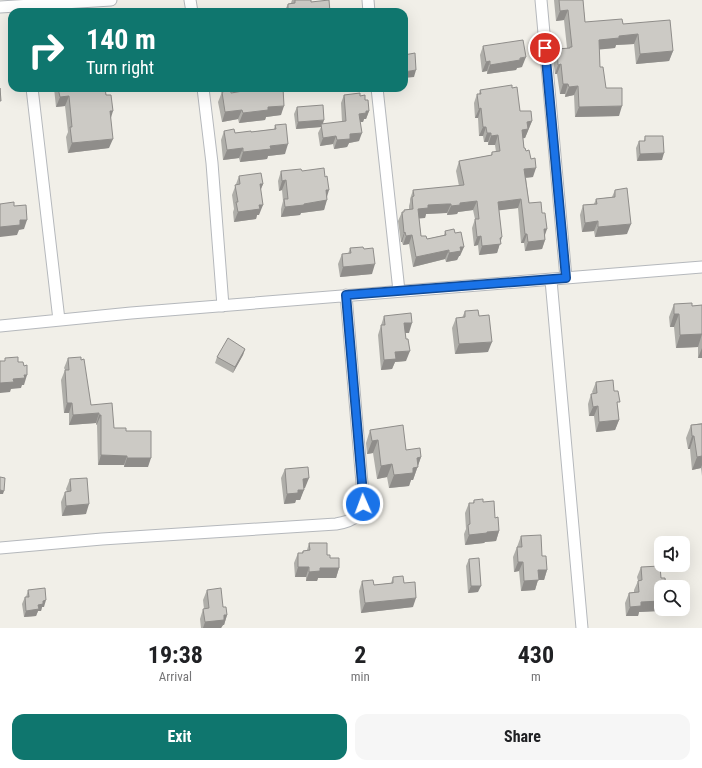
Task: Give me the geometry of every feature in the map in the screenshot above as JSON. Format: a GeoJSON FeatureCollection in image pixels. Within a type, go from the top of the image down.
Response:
{"type":"FeatureCollection","features":[{"type":"Feature","properties":{"kind":"street"},"geometry":{"type":"LineString","coordinates":[[33,8],[111,0]]}},
{"type":"Feature","properties":{"kind":"street"},"geometry":{"type":"LineString","coordinates":[[541,0],[566,278]]}},
{"type":"Feature","properties":{"kind":"street"},"geometry":{"type":"LineString","coordinates":[[0,7],[12,8]]}},
{"type":"Feature","properties":{"kind":"street"},"geometry":{"type":"LineString","coordinates":[[32,92],[59,320]]}},
{"type":"Feature","properties":{"kind":"street"},"geometry":{"type":"LineString","coordinates":[[203,92],[212,163],[223,306]]}},
{"type":"Feature","properties":{"kind":"street"},"geometry":{"type":"LineString","coordinates":[[377,92],[399,291]]}},
{"type":"Feature","properties":{"kind":"street"},"geometry":{"type":"LineString","coordinates":[[0,326],[346,295],[702,267]]}},
{"type":"Feature","properties":{"kind":"street"},"geometry":{"type":"LineString","coordinates":[[551,280],[582,628]]}},
{"type":"Feature","properties":{"kind":"street"},"geometry":{"type":"LineString","coordinates":[[0,548],[102,539],[336,524],[348,522],[355,518],[363,504],[363,495],[346,295]]}},
{"type":"Feature","properties":{"kind":"building"},"geometry":{"type":"Polygon","coordinates":[[[295,0],[311,0],[311,2],[329,0],[330,8],[288,8],[288,4],[295,3],[295,0]]]}},
{"type":"Feature","properties":{"kind":"building"},"geometry":{"type":"Polygon","coordinates":[[[559,0],[583,0],[585,22],[622,19],[623,24],[670,20],[673,51],[640,54],[638,34],[599,40],[600,67],[603,67],[606,88],[622,88],[622,106],[579,107],[578,86],[569,87],[568,84],[563,84],[561,64],[558,65],[557,49],[572,47],[568,10],[560,11],[559,0]]]}},
{"type":"Feature","properties":{"kind":"building"},"geometry":{"type":"Polygon","coordinates":[[[523,40],[526,57],[520,58],[520,60],[490,65],[490,61],[486,62],[483,46],[523,40]]]}},
{"type":"Feature","properties":{"kind":"building"},"geometry":{"type":"Polygon","coordinates":[[[415,53],[416,70],[408,71],[408,54],[415,53]]]}},
{"type":"Feature","properties":{"kind":"building"},"geometry":{"type":"Polygon","coordinates":[[[512,85],[512,88],[517,87],[520,111],[531,111],[532,121],[527,122],[528,129],[522,130],[524,148],[526,151],[529,150],[531,159],[535,158],[536,168],[524,169],[529,203],[541,202],[542,213],[545,213],[547,229],[544,229],[545,240],[528,242],[527,234],[525,234],[521,199],[498,202],[502,237],[500,238],[501,244],[482,246],[481,236],[477,237],[475,219],[479,219],[477,201],[460,203],[460,205],[451,206],[451,204],[428,205],[428,208],[418,209],[421,236],[426,236],[427,239],[446,235],[445,231],[454,229],[455,233],[461,232],[464,247],[460,247],[461,251],[449,253],[449,250],[416,257],[412,235],[406,236],[405,232],[404,233],[402,212],[404,212],[404,210],[413,209],[413,190],[464,185],[459,161],[492,155],[492,152],[500,151],[498,135],[491,136],[491,133],[487,133],[486,127],[483,127],[481,108],[479,109],[477,94],[481,94],[480,90],[512,85]]]}},
{"type":"Feature","properties":{"kind":"building"},"geometry":{"type":"Polygon","coordinates":[[[59,92],[106,92],[106,95],[111,95],[113,111],[110,111],[113,139],[72,143],[69,96],[60,97],[59,92]]]}},
{"type":"Feature","properties":{"kind":"building"},"geometry":{"type":"Polygon","coordinates":[[[222,92],[283,92],[284,106],[268,107],[268,110],[243,113],[242,110],[225,112],[222,92]]]}},
{"type":"Feature","properties":{"kind":"building"},"geometry":{"type":"Polygon","coordinates":[[[360,93],[360,96],[365,95],[365,100],[368,100],[369,111],[359,114],[362,133],[350,134],[350,139],[337,140],[336,136],[323,138],[321,124],[346,121],[344,95],[360,93]]]}},
{"type":"Feature","properties":{"kind":"building"},"geometry":{"type":"Polygon","coordinates":[[[323,105],[324,120],[298,122],[297,107],[323,105]]]}},
{"type":"Feature","properties":{"kind":"building"},"geometry":{"type":"Polygon","coordinates":[[[286,124],[288,144],[270,146],[271,149],[243,152],[243,148],[227,150],[224,131],[234,129],[235,133],[251,132],[276,129],[275,125],[286,124]]]}},
{"type":"Feature","properties":{"kind":"building"},"geometry":{"type":"Polygon","coordinates":[[[645,136],[663,136],[664,153],[640,154],[639,141],[645,141],[645,136]]]}},
{"type":"Feature","properties":{"kind":"building"},"geometry":{"type":"Polygon","coordinates":[[[324,168],[329,190],[326,190],[327,200],[285,207],[284,199],[288,199],[286,180],[282,181],[281,171],[301,169],[302,171],[324,168]]]}},
{"type":"Feature","properties":{"kind":"building"},"geometry":{"type":"Polygon","coordinates":[[[261,173],[263,184],[260,184],[263,205],[259,205],[260,209],[238,212],[235,185],[240,184],[239,176],[261,173]]]}},
{"type":"Feature","properties":{"kind":"building"},"geometry":{"type":"Polygon","coordinates":[[[627,188],[631,224],[598,227],[598,221],[585,223],[583,205],[597,204],[596,199],[615,197],[615,190],[627,188]]]}},
{"type":"Feature","properties":{"kind":"building"},"geometry":{"type":"Polygon","coordinates":[[[14,202],[14,206],[26,205],[27,220],[20,220],[20,225],[0,227],[0,204],[14,202]]]}},
{"type":"Feature","properties":{"kind":"building"},"geometry":{"type":"Polygon","coordinates":[[[363,247],[364,249],[373,248],[375,264],[343,267],[342,254],[351,253],[350,248],[363,247]]]}},
{"type":"Feature","properties":{"kind":"building"},"geometry":{"type":"Polygon","coordinates":[[[692,303],[692,306],[702,305],[702,334],[680,335],[679,314],[674,314],[674,304],[692,303]]]}},
{"type":"Feature","properties":{"kind":"building"},"geometry":{"type":"Polygon","coordinates":[[[478,310],[479,316],[489,315],[492,342],[459,344],[456,318],[465,317],[465,311],[478,310]]]}},
{"type":"Feature","properties":{"kind":"building"},"geometry":{"type":"Polygon","coordinates":[[[411,313],[412,323],[404,323],[406,339],[408,339],[410,351],[395,352],[396,359],[384,360],[381,325],[385,325],[384,316],[411,313]]]}},
{"type":"Feature","properties":{"kind":"building"},"geometry":{"type":"Polygon","coordinates":[[[228,338],[245,349],[235,367],[217,357],[228,338]]]}},
{"type":"Feature","properties":{"kind":"building"},"geometry":{"type":"Polygon","coordinates":[[[18,357],[18,362],[23,362],[24,366],[27,365],[27,375],[24,375],[25,378],[13,379],[14,382],[0,383],[0,361],[5,361],[5,358],[18,357]]]}},
{"type":"Feature","properties":{"kind":"building"},"geometry":{"type":"Polygon","coordinates":[[[81,357],[81,360],[84,359],[91,405],[112,403],[114,428],[126,428],[126,431],[151,431],[151,458],[127,458],[127,456],[101,455],[101,415],[99,415],[99,413],[73,415],[72,403],[67,403],[65,370],[69,370],[68,358],[81,357]]]}},
{"type":"Feature","properties":{"kind":"building"},"geometry":{"type":"Polygon","coordinates":[[[613,380],[614,391],[618,391],[620,402],[617,402],[619,420],[599,422],[598,406],[593,407],[591,394],[597,393],[596,382],[613,380]]]}},
{"type":"Feature","properties":{"kind":"building"},"geometry":{"type":"Polygon","coordinates":[[[702,424],[702,456],[697,457],[691,425],[702,424]]]}},
{"type":"Feature","properties":{"kind":"building"},"geometry":{"type":"Polygon","coordinates":[[[403,425],[406,450],[420,448],[421,457],[417,458],[418,467],[413,468],[413,473],[394,475],[392,464],[381,466],[378,440],[372,441],[370,430],[403,425]]]}},
{"type":"Feature","properties":{"kind":"building"},"geometry":{"type":"Polygon","coordinates":[[[308,467],[309,478],[303,479],[304,490],[298,490],[298,493],[287,494],[285,469],[308,467]]]}},
{"type":"Feature","properties":{"kind":"building"},"geometry":{"type":"Polygon","coordinates":[[[0,477],[5,478],[4,491],[0,490],[0,477]]]}},
{"type":"Feature","properties":{"kind":"building"},"geometry":{"type":"Polygon","coordinates":[[[87,478],[89,504],[66,506],[65,492],[71,491],[70,479],[87,478]]]}},
{"type":"Feature","properties":{"kind":"building"},"geometry":{"type":"Polygon","coordinates":[[[483,499],[483,502],[494,501],[495,518],[498,517],[499,531],[469,535],[469,503],[474,503],[474,500],[483,499]]]}},
{"type":"Feature","properties":{"kind":"building"},"geometry":{"type":"Polygon","coordinates":[[[541,535],[542,556],[546,556],[547,570],[538,570],[539,580],[524,581],[523,562],[518,562],[517,547],[522,547],[521,536],[541,535]]]}},
{"type":"Feature","properties":{"kind":"building"},"geometry":{"type":"Polygon","coordinates":[[[309,543],[327,543],[327,555],[330,555],[330,558],[339,558],[339,568],[320,568],[320,571],[309,572],[309,567],[298,567],[298,553],[303,553],[303,551],[310,550],[309,543]]]}},
{"type":"Feature","properties":{"kind":"building"},"geometry":{"type":"Polygon","coordinates":[[[479,558],[481,586],[471,586],[469,559],[479,558]]]}},
{"type":"Feature","properties":{"kind":"building"},"geometry":{"type":"Polygon","coordinates":[[[654,566],[654,572],[660,572],[661,578],[665,578],[665,580],[654,580],[654,601],[641,602],[641,606],[630,607],[629,593],[639,592],[638,581],[642,580],[641,567],[654,566]]]}},
{"type":"Feature","properties":{"kind":"building"},"geometry":{"type":"Polygon","coordinates":[[[403,576],[404,583],[415,582],[416,598],[365,603],[362,581],[373,580],[374,585],[393,583],[393,577],[403,576]]]}},
{"type":"Feature","properties":{"kind":"building"},"geometry":{"type":"Polygon","coordinates":[[[45,588],[46,600],[43,601],[43,604],[38,605],[39,609],[26,611],[25,597],[29,597],[28,590],[45,588]]]}},
{"type":"Feature","properties":{"kind":"building"},"geometry":{"type":"Polygon","coordinates":[[[221,588],[223,607],[226,607],[227,615],[224,615],[224,620],[205,622],[203,609],[209,608],[207,590],[221,588]]]}},
{"type":"Feature","properties":{"kind":"route"},"geometry":{"type":"LineString","coordinates":[[363,504],[346,295],[566,278],[545,48]]}}]}
